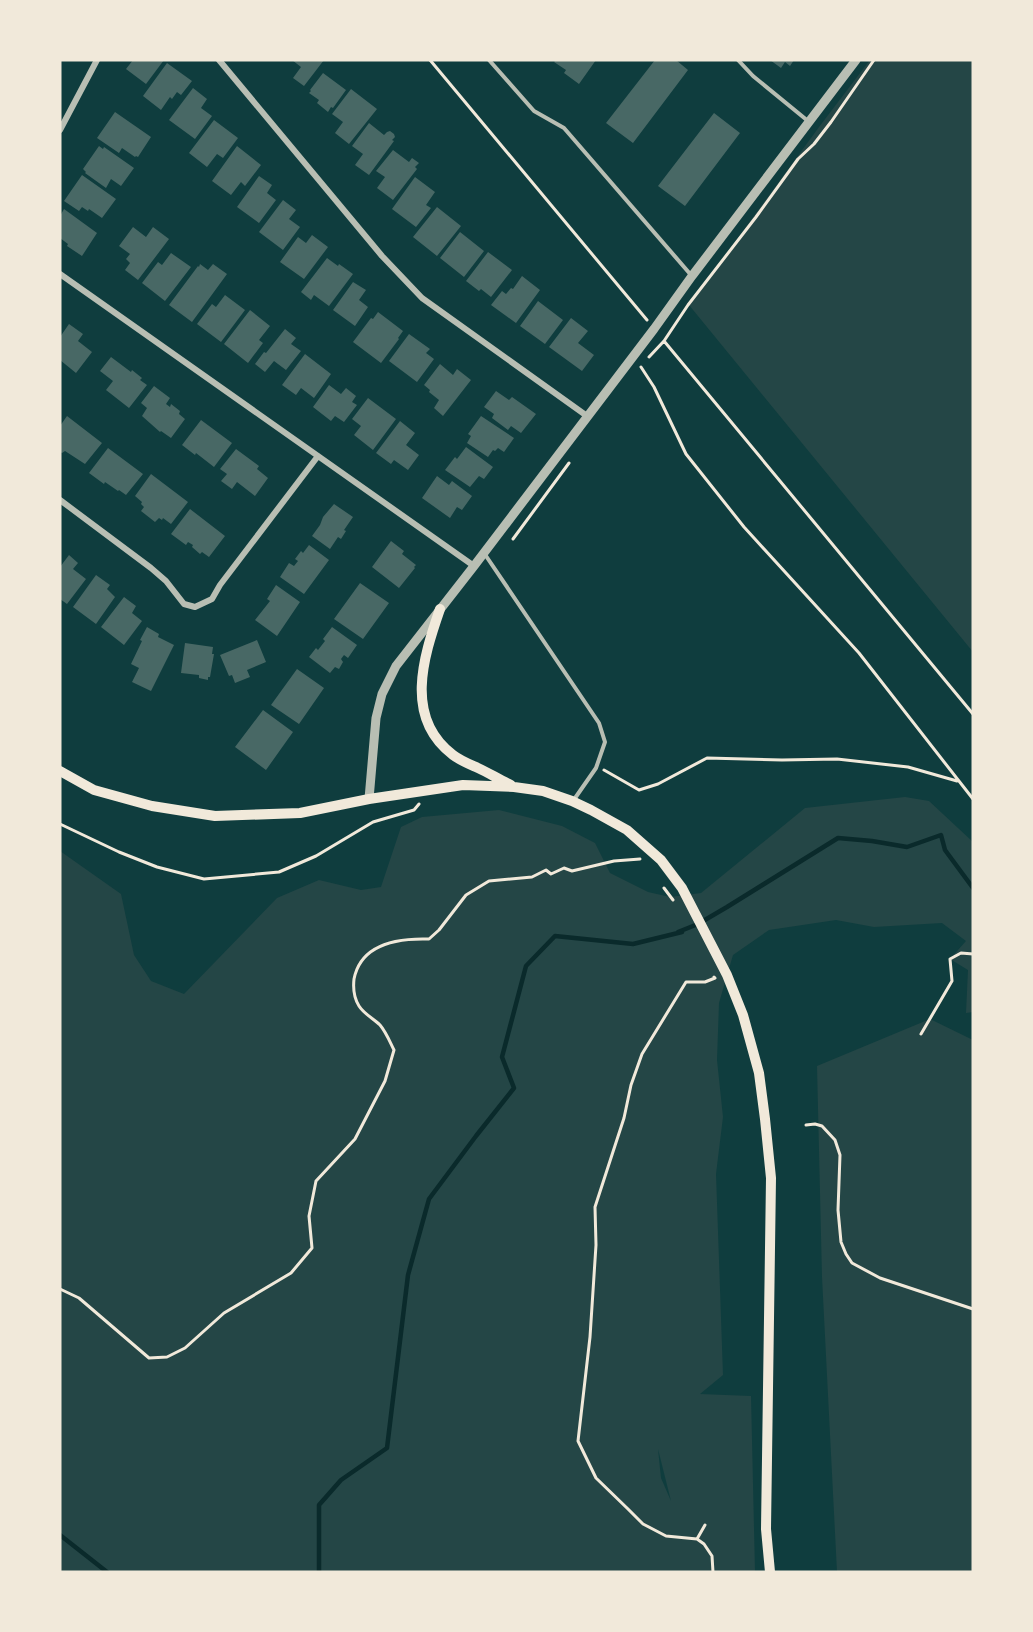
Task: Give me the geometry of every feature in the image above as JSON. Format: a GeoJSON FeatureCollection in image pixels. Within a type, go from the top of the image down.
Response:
{"type":"FeatureCollection","features":[{"type":"Feature","properties":{"kind":"main road"},"geometry":{"type":"LineString","coordinates":[[440,609],[423,669],[422,706],[428,723],[436,737],[454,755],[514,787]]}},
{"type":"Feature","properties":{"kind":"main road"},"geometry":{"type":"LineString","coordinates":[[60,771],[94,789],[152,807],[214,816],[300,813],[369,799],[464,785],[543,791],[572,801],[617,824],[661,860],[682,888],[727,975],[743,1015],[759,1073],[771,1178],[766,1529],[770,1572]]}},
{"type":"Feature","properties":{"kind":"street"},"geometry":{"type":"LineString","coordinates":[[60,130],[97,60]]}},
{"type":"Feature","properties":{"kind":"street"},"geometry":{"type":"LineString","coordinates":[[219,60],[382,256],[422,298],[587,416]]}},
{"type":"Feature","properties":{"kind":"street"},"geometry":{"type":"LineString","coordinates":[[369,799],[376,718],[382,694],[396,666],[856,60]]}},
{"type":"Feature","properties":{"kind":"street"},"geometry":{"type":"LineString","coordinates":[[60,274],[474,566]]}},
{"type":"Feature","properties":{"kind":"street"},"geometry":{"type":"LineString","coordinates":[[60,500],[151,568],[166,581],[184,604],[195,607],[212,599],[220,585],[318,456]]}},
{"type":"Feature","properties":{"kind":"lane"},"geometry":{"type":"LineString","coordinates":[[489,60],[534,111],[564,128],[692,276]]}},
{"type":"Feature","properties":{"kind":"lane"},"geometry":{"type":"LineString","coordinates":[[738,60],[753,76],[809,122]]}},
{"type":"Feature","properties":{"kind":"lane"},"geometry":{"type":"LineString","coordinates":[[484,553],[599,723],[605,742],[596,768],[572,801]]}},
{"type":"Feature","properties":{"kind":"path"},"geometry":{"type":"LineString","coordinates":[[430,60],[647,320]]}},
{"type":"Feature","properties":{"kind":"path"},"geometry":{"type":"LineString","coordinates":[[648,358],[664,341],[688,305],[798,159],[814,144],[831,122],[874,60]]}},
{"type":"Feature","properties":{"kind":"path"},"geometry":{"type":"LineString","coordinates":[[664,341],[973,714]]}},
{"type":"Feature","properties":{"kind":"path"},"geometry":{"type":"LineString","coordinates":[[641,367],[654,387],[686,454],[744,527],[859,653],[973,799]]}},
{"type":"Feature","properties":{"kind":"path"},"geometry":{"type":"LineString","coordinates":[[513,538],[569,463]]}},
{"type":"Feature","properties":{"kind":"path"},"geometry":{"type":"LineString","coordinates":[[596,768],[639,790],[707,758],[837,759],[908,766],[959,782]]}},
{"type":"Feature","properties":{"kind":"path"},"geometry":{"type":"LineString","coordinates":[[60,824],[157,867],[204,879],[239,876],[279,872],[316,856],[373,822],[414,810],[432,790]]}},
{"type":"Feature","properties":{"kind":"path"},"geometry":{"type":"LineString","coordinates":[[60,1289],[80,1298],[149,1358],[167,1357],[185,1348],[224,1313],[291,1273],[312,1248],[309,1216],[316,1181],[355,1139],[385,1081],[394,1050],[381,1027],[359,1006],[353,988],[356,968],[365,955],[381,944],[429,939],[439,930],[466,895],[489,881],[520,879],[532,877],[546,870],[551,874],[564,868],[572,871],[614,861],[642,858]]}},
{"type":"Feature","properties":{"kind":"path"},"geometry":{"type":"LineString","coordinates":[[921,1034],[952,981],[950,959],[961,953],[973,954]]}},
{"type":"Feature","properties":{"kind":"path"},"geometry":{"type":"LineString","coordinates":[[710,970],[715,978],[705,982],[686,982],[642,1054],[595,1207],[596,1245],[590,1336],[578,1441],[596,1478],[643,1524],[666,1536],[697,1539],[704,1544],[712,1556],[713,1572]]}},
{"type":"Feature","properties":{"kind":"path"},"geometry":{"type":"LineString","coordinates":[[806,1125],[822,1126],[835,1140],[840,1155],[838,1210],[840,1232],[846,1254],[852,1263],[880,1278],[973,1309]]}},
{"type":"Feature","properties":{"kind":"path"},"geometry":{"type":"LineString","coordinates":[[697,1539],[705,1525]]}},
{"type":"Feature","properties":{"kind":"shaded area"},"geometry":{"type":"Polygon","coordinates":[[[870,60],[973,60],[973,652],[689,305],[870,60]]]}},
{"type":"Feature","properties":{"kind":"shaded area"},"geometry":{"type":"Polygon","coordinates":[[[905,797],[929,801],[973,842],[973,1012],[966,1013],[968,970],[950,959],[966,941],[942,923],[874,927],[836,920],[769,930],[733,955],[719,1003],[717,1060],[723,1117],[716,1174],[723,1375],[700,1394],[751,1396],[755,1572],[60,1572],[60,851],[121,894],[134,955],[151,981],[184,994],[277,898],[319,880],[361,890],[381,887],[401,827],[422,817],[499,810],[562,826],[595,843],[610,873],[648,892],[670,897],[701,893],[805,808],[905,797]],[[658,1449],[661,1478],[671,1501],[658,1449]]]}},
{"type":"Feature","properties":{"kind":"shaded area"},"geometry":{"type":"Polygon","coordinates":[[[930,1019],[973,1040],[973,1572],[837,1572],[822,1277],[817,1066],[930,1019]]]}},
{"type":"Feature","properties":{"kind":"building"},"geometry":{"type":"Polygon","coordinates":[[[133,60],[164,60],[146,84],[126,69],[133,60]]]}},
{"type":"Feature","properties":{"kind":"building"},"geometry":{"type":"Polygon","coordinates":[[[292,60],[324,60],[304,86],[293,78],[301,67],[292,60]]]}},
{"type":"Feature","properties":{"kind":"building"},"geometry":{"type":"Polygon","coordinates":[[[556,60],[596,60],[579,84],[564,73],[566,70],[554,62],[556,60]]]}},
{"type":"Feature","properties":{"kind":"building"},"geometry":{"type":"Polygon","coordinates":[[[655,60],[676,60],[688,70],[633,143],[606,123],[655,60]]]}},
{"type":"Feature","properties":{"kind":"building"},"geometry":{"type":"Polygon","coordinates":[[[770,60],[794,60],[790,66],[785,62],[781,68],[770,60]]]}},
{"type":"Feature","properties":{"kind":"building"},"geometry":{"type":"Polygon","coordinates":[[[167,63],[192,81],[181,95],[177,92],[172,99],[170,97],[161,110],[143,96],[167,63]]]}},
{"type":"Feature","properties":{"kind":"building"},"geometry":{"type":"Polygon","coordinates":[[[323,73],[346,90],[328,112],[317,103],[319,100],[309,93],[323,73]]]}},
{"type":"Feature","properties":{"kind":"building"},"geometry":{"type":"Polygon","coordinates":[[[193,88],[207,99],[201,108],[212,116],[195,139],[169,120],[193,88]]]}},
{"type":"Feature","properties":{"kind":"building"},"geometry":{"type":"Polygon","coordinates":[[[351,89],[377,109],[349,144],[335,133],[343,122],[332,114],[351,89]]]}},
{"type":"Feature","properties":{"kind":"building"},"geometry":{"type":"Polygon","coordinates":[[[115,112],[151,137],[138,157],[122,148],[119,153],[97,138],[115,112]]]}},
{"type":"Feature","properties":{"kind":"building"},"geometry":{"type":"Polygon","coordinates":[[[714,113],[740,133],[685,206],[658,186],[714,113]]]}},
{"type":"Feature","properties":{"kind":"building"},"geometry":{"type":"Polygon","coordinates":[[[214,120],[238,138],[223,158],[217,154],[207,167],[189,153],[214,120]]]}},
{"type":"Feature","properties":{"kind":"building"},"geometry":{"type":"Polygon","coordinates":[[[369,123],[384,135],[390,131],[395,137],[369,175],[355,165],[363,154],[352,146],[369,123]]]}},
{"type":"Feature","properties":{"kind":"building"},"geometry":{"type":"Polygon","coordinates":[[[99,146],[103,149],[104,147],[134,168],[121,186],[111,179],[106,188],[85,173],[83,169],[99,146]]]}},
{"type":"Feature","properties":{"kind":"building"},"geometry":{"type":"Polygon","coordinates":[[[237,146],[261,165],[245,186],[241,182],[231,195],[212,181],[237,146]]]}},
{"type":"Feature","properties":{"kind":"building"},"geometry":{"type":"Polygon","coordinates":[[[393,150],[409,162],[412,158],[419,163],[415,167],[417,169],[393,200],[377,188],[385,177],[376,171],[393,150]]]}},
{"type":"Feature","properties":{"kind":"building"},"geometry":{"type":"Polygon","coordinates":[[[82,175],[116,199],[102,218],[89,209],[88,211],[82,207],[79,211],[64,201],[82,175]]]}},
{"type":"Feature","properties":{"kind":"building"},"geometry":{"type":"Polygon","coordinates":[[[259,176],[272,185],[267,193],[276,200],[259,223],[237,207],[259,176]]]}},
{"type":"Feature","properties":{"kind":"building"},"geometry":{"type":"Polygon","coordinates":[[[415,177],[435,192],[426,205],[431,208],[416,227],[392,209],[415,177]]]}},
{"type":"Feature","properties":{"kind":"building"},"geometry":{"type":"Polygon","coordinates":[[[283,200],[296,210],[289,219],[300,227],[283,250],[259,232],[283,200]]]}},
{"type":"Feature","properties":{"kind":"building"},"geometry":{"type":"Polygon","coordinates":[[[437,207],[461,226],[437,256],[413,237],[437,207]]]}},
{"type":"Feature","properties":{"kind":"building"},"geometry":{"type":"Polygon","coordinates":[[[64,209],[97,233],[82,256],[60,238],[60,216],[64,209]]]}},
{"type":"Feature","properties":{"kind":"building"},"geometry":{"type":"Polygon","coordinates":[[[133,227],[146,237],[153,227],[169,239],[138,280],[125,270],[130,263],[126,259],[130,254],[119,246],[133,227]]]}},
{"type":"Feature","properties":{"kind":"building"},"geometry":{"type":"Polygon","coordinates":[[[460,232],[484,251],[464,277],[440,258],[460,232]]]}},
{"type":"Feature","properties":{"kind":"building"},"geometry":{"type":"Polygon","coordinates":[[[312,235],[328,247],[304,279],[280,262],[298,237],[306,243],[312,235]]]}},
{"type":"Feature","properties":{"kind":"building"},"geometry":{"type":"Polygon","coordinates":[[[488,252],[512,270],[491,297],[466,281],[488,252]]]}},
{"type":"Feature","properties":{"kind":"building"},"geometry":{"type":"Polygon","coordinates":[[[171,253],[191,267],[165,301],[142,283],[158,262],[162,265],[171,253]]]}},
{"type":"Feature","properties":{"kind":"building"},"geometry":{"type":"Polygon","coordinates":[[[327,258],[353,274],[329,306],[314,295],[311,300],[301,292],[327,258]]]}},
{"type":"Feature","properties":{"kind":"building"},"geometry":{"type":"Polygon","coordinates":[[[200,264],[208,270],[213,264],[227,274],[192,322],[169,305],[200,264]]]}},
{"type":"Feature","properties":{"kind":"building"},"geometry":{"type":"Polygon","coordinates":[[[522,276],[540,290],[516,323],[491,305],[502,291],[506,294],[511,288],[513,289],[522,276]]]}},
{"type":"Feature","properties":{"kind":"building"},"geometry":{"type":"Polygon","coordinates":[[[353,282],[366,290],[359,300],[368,307],[355,326],[333,310],[353,282]]]}},
{"type":"Feature","properties":{"kind":"building"},"geometry":{"type":"Polygon","coordinates":[[[225,295],[245,310],[221,342],[197,324],[212,304],[216,307],[225,295]]]}},
{"type":"Feature","properties":{"kind":"building"},"geometry":{"type":"Polygon","coordinates":[[[538,301],[563,320],[545,344],[520,326],[538,301]]]}},
{"type":"Feature","properties":{"kind":"building"},"geometry":{"type":"Polygon","coordinates":[[[250,310],[270,326],[259,340],[263,343],[248,363],[224,344],[250,310]]]}},
{"type":"Feature","properties":{"kind":"building"},"geometry":{"type":"Polygon","coordinates":[[[378,312],[403,331],[381,363],[353,342],[378,312]]]}},
{"type":"Feature","properties":{"kind":"building"},"geometry":{"type":"Polygon","coordinates":[[[571,318],[588,331],[578,343],[594,355],[582,371],[549,347],[571,318]]]}},
{"type":"Feature","properties":{"kind":"building"},"geometry":{"type":"Polygon","coordinates":[[[69,324],[83,334],[78,341],[92,352],[76,373],[60,360],[60,337],[69,324]]]}},
{"type":"Feature","properties":{"kind":"building"},"geometry":{"type":"Polygon","coordinates":[[[285,329],[296,338],[291,344],[301,351],[286,370],[274,361],[265,372],[255,364],[285,329]]]}},
{"type":"Feature","properties":{"kind":"building"},"geometry":{"type":"Polygon","coordinates":[[[409,334],[430,349],[426,353],[434,359],[417,382],[389,361],[409,334]]]}},
{"type":"Feature","properties":{"kind":"building"},"geometry":{"type":"Polygon","coordinates":[[[305,354],[331,374],[314,398],[301,388],[296,395],[282,385],[305,354]]]}},
{"type":"Feature","properties":{"kind":"building"},"geometry":{"type":"Polygon","coordinates":[[[111,357],[131,372],[132,370],[147,385],[129,408],[106,390],[113,381],[100,371],[111,357]]]}},
{"type":"Feature","properties":{"kind":"building"},"geometry":{"type":"Polygon","coordinates":[[[440,364],[453,375],[457,369],[471,380],[443,416],[434,408],[439,400],[424,385],[440,364]]]}},
{"type":"Feature","properties":{"kind":"building"},"geometry":{"type":"Polygon","coordinates":[[[329,385],[341,394],[346,388],[356,396],[352,402],[357,405],[344,422],[335,416],[331,421],[313,407],[329,385]]]}},
{"type":"Feature","properties":{"kind":"building"},"geometry":{"type":"Polygon","coordinates":[[[154,386],[170,398],[166,404],[170,407],[171,404],[180,411],[179,414],[185,419],[171,438],[160,432],[142,416],[147,408],[141,403],[154,386]]]}},
{"type":"Feature","properties":{"kind":"building"},"geometry":{"type":"Polygon","coordinates":[[[496,391],[509,400],[512,397],[536,414],[521,433],[511,426],[508,430],[492,418],[494,414],[484,407],[496,391]]]}},
{"type":"Feature","properties":{"kind":"building"},"geometry":{"type":"Polygon","coordinates":[[[368,398],[396,419],[373,450],[354,435],[361,426],[352,419],[368,398]]]}},
{"type":"Feature","properties":{"kind":"building"},"geometry":{"type":"Polygon","coordinates":[[[67,416],[102,443],[85,464],[65,451],[60,452],[60,426],[67,416]]]}},
{"type":"Feature","properties":{"kind":"building"},"geometry":{"type":"Polygon","coordinates":[[[481,416],[514,438],[504,452],[498,448],[493,450],[488,457],[467,443],[471,436],[468,434],[481,416]]]}},
{"type":"Feature","properties":{"kind":"building"},"geometry":{"type":"Polygon","coordinates":[[[201,420],[232,443],[214,467],[182,445],[201,420]]]}},
{"type":"Feature","properties":{"kind":"building"},"geometry":{"type":"Polygon","coordinates":[[[400,421],[415,433],[406,445],[419,455],[408,470],[394,460],[391,464],[376,453],[400,421]]]}},
{"type":"Feature","properties":{"kind":"building"},"geometry":{"type":"Polygon","coordinates":[[[466,447],[493,467],[484,479],[479,476],[470,487],[445,470],[466,447]]]}},
{"type":"Feature","properties":{"kind":"building"},"geometry":{"type":"Polygon","coordinates":[[[108,448],[143,474],[126,495],[89,473],[108,448]]]}},
{"type":"Feature","properties":{"kind":"building"},"geometry":{"type":"Polygon","coordinates":[[[236,449],[259,466],[257,469],[268,478],[255,496],[237,482],[232,489],[221,481],[227,474],[220,469],[236,449]]]}},
{"type":"Feature","properties":{"kind":"building"},"geometry":{"type":"Polygon","coordinates":[[[151,474],[188,502],[171,524],[163,518],[155,522],[141,511],[144,507],[142,502],[135,496],[151,474]]]}},
{"type":"Feature","properties":{"kind":"building"},"geometry":{"type":"Polygon","coordinates":[[[437,476],[449,485],[452,481],[472,496],[462,510],[457,507],[450,518],[422,498],[437,476]]]}},
{"type":"Feature","properties":{"kind":"building"},"geometry":{"type":"Polygon","coordinates":[[[334,504],[353,517],[341,539],[338,537],[330,549],[312,536],[334,504]]]}},
{"type":"Feature","properties":{"kind":"building"},"geometry":{"type":"Polygon","coordinates":[[[190,509],[225,536],[209,557],[202,552],[200,554],[192,547],[193,545],[188,542],[186,545],[171,534],[190,509]]]}},
{"type":"Feature","properties":{"kind":"building"},"geometry":{"type":"Polygon","coordinates":[[[391,541],[416,565],[399,588],[372,567],[391,541]]]}},
{"type":"Feature","properties":{"kind":"building"},"geometry":{"type":"Polygon","coordinates":[[[309,545],[329,560],[304,594],[280,577],[289,563],[294,566],[298,561],[295,559],[309,545]]]}},
{"type":"Feature","properties":{"kind":"building"},"geometry":{"type":"Polygon","coordinates":[[[69,555],[78,563],[73,569],[86,579],[67,604],[60,599],[60,567],[69,555]]]}},
{"type":"Feature","properties":{"kind":"building"},"geometry":{"type":"Polygon","coordinates":[[[96,575],[110,585],[107,589],[115,597],[96,624],[73,607],[96,575]]]}},
{"type":"Feature","properties":{"kind":"building"},"geometry":{"type":"Polygon","coordinates":[[[360,583],[389,603],[363,639],[334,619],[360,583]]]}},
{"type":"Feature","properties":{"kind":"building"},"geometry":{"type":"Polygon","coordinates":[[[276,585],[300,602],[277,636],[255,620],[270,601],[267,599],[276,585]]]}},
{"type":"Feature","properties":{"kind":"building"},"geometry":{"type":"Polygon","coordinates":[[[124,597],[136,606],[132,613],[142,621],[124,645],[101,627],[124,597]]]}},
{"type":"Feature","properties":{"kind":"building"},"geometry":{"type":"Polygon","coordinates":[[[147,627],[159,634],[158,637],[174,645],[151,691],[132,682],[139,668],[131,664],[147,627]]]}},
{"type":"Feature","properties":{"kind":"building"},"geometry":{"type":"Polygon","coordinates":[[[332,627],[357,645],[348,658],[344,655],[341,659],[343,662],[339,669],[335,667],[330,673],[309,657],[325,641],[323,639],[332,627]]]}},
{"type":"Feature","properties":{"kind":"building"},"geometry":{"type":"Polygon","coordinates":[[[257,640],[266,662],[247,670],[250,677],[235,683],[232,675],[229,676],[220,655],[257,640]]]}},
{"type":"Feature","properties":{"kind":"building"},"geometry":{"type":"Polygon","coordinates":[[[185,643],[213,647],[212,654],[214,654],[208,680],[199,678],[199,675],[181,673],[185,643]]]}},
{"type":"Feature","properties":{"kind":"building"},"geometry":{"type":"Polygon","coordinates":[[[297,669],[324,688],[299,724],[271,705],[297,669]]]}},
{"type":"Feature","properties":{"kind":"building"},"geometry":{"type":"Polygon","coordinates":[[[263,710],[293,732],[266,770],[235,747],[263,710]]]}},
{"type":"Feature","properties":{"kind":"waterway"},"geometry":{"type":"LineString","coordinates":[[319,1572],[319,1505],[341,1480],[387,1448],[408,1275],[429,1199],[514,1088],[502,1057],[526,966],[555,936],[633,944],[682,932],[678,932],[698,924],[727,907],[838,838],[907,847],[941,835],[945,850],[973,888]]}},
{"type":"Feature","properties":{"kind":"waterway"},"geometry":{"type":"LineString","coordinates":[[60,1535],[107,1572]]}}]}
